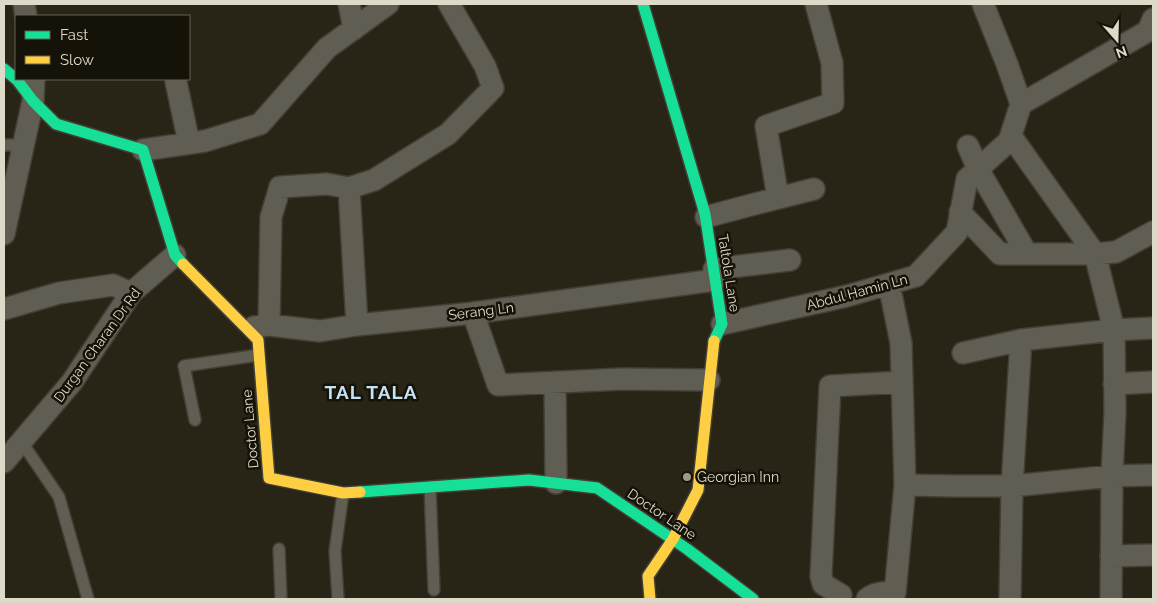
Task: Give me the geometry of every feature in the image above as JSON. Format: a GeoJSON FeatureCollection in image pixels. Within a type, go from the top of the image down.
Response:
{"type":"FeatureCollection","features":[{"type":"Feature","properties":{"kind":"street"},"geometry":{"type":"LineString","coordinates":[[349,4],[354,29]]}},
{"type":"Feature","properties":{"kind":"street"},"geometry":{"type":"LineString","coordinates":[[26,80],[33,101],[56,124],[143,150],[205,141],[260,124],[327,48],[388,4]]}},
{"type":"Feature","properties":{"kind":"street"},"geometry":{"type":"LineString","coordinates":[[269,325],[271,217],[280,187],[327,184],[349,188],[374,180],[448,134],[493,88],[485,66],[449,4]]}},
{"type":"Feature","properties":{"kind":"street","name":"Taltola Lane"},"geometry":{"type":"LineString","coordinates":[[643,4],[706,217],[722,324],[713,342],[698,490],[673,539],[648,576],[650,599]]}},
{"type":"Feature","properties":{"kind":"street"},"geometry":{"type":"LineString","coordinates":[[778,198],[766,126],[833,103],[832,63],[816,4]]}},
{"type":"Feature","properties":{"kind":"street"},"geometry":{"type":"LineString","coordinates":[[983,4],[1007,64],[1020,104],[1148,31],[1153,19]]}},
{"type":"Feature","properties":{"kind":"street"},"geometry":{"type":"LineString","coordinates":[[176,82],[189,143]]}},
{"type":"Feature","properties":{"kind":"street"},"geometry":{"type":"LineString","coordinates":[[4,234],[14,145],[33,101]]}},
{"type":"Feature","properties":{"kind":"street","name":"Abdul Hamin Ln"},"geometry":{"type":"LineString","coordinates":[[722,324],[847,296],[916,276],[957,232],[967,179],[1009,141],[1020,104]]}},
{"type":"Feature","properties":{"kind":"street"},"geometry":{"type":"LineString","coordinates":[[1011,136],[1095,254],[1114,330],[1115,412],[1112,476],[1111,599]]}},
{"type":"Feature","properties":{"kind":"street"},"geometry":{"type":"LineString","coordinates":[[968,146],[978,169],[1027,254]]}},
{"type":"Feature","properties":{"kind":"street","name":"Doctor Lane"},"geometry":{"type":"LineString","coordinates":[[143,150],[175,255],[258,340],[269,478],[343,494],[529,480],[597,488],[673,539],[753,599]]}},
{"type":"Feature","properties":{"kind":"street"},"geometry":{"type":"LineString","coordinates":[[349,188],[357,325]]}},
{"type":"Feature","properties":{"kind":"street"},"geometry":{"type":"LineString","coordinates":[[706,217],[814,190]]}},
{"type":"Feature","properties":{"kind":"street"},"geometry":{"type":"LineString","coordinates":[[960,212],[1000,254],[1095,254],[1116,252],[1153,232]]}},
{"type":"Feature","properties":{"kind":"street","name":"Durgan Charan Dr Rd"},"geometry":{"type":"LineString","coordinates":[[4,462],[72,382],[131,294],[175,255]]}},
{"type":"Feature","properties":{"kind":"street","name":"Serang Ln"},"geometry":{"type":"LineString","coordinates":[[247,328],[269,325],[320,331],[473,312],[714,274],[790,260]]}},
{"type":"Feature","properties":{"kind":"street"},"geometry":{"type":"LineString","coordinates":[[868,599],[885,592],[896,593],[905,485],[901,343],[889,284]]}},
{"type":"Feature","properties":{"kind":"street"},"geometry":{"type":"LineString","coordinates":[[4,309],[60,293],[113,285],[131,294]]}},
{"type":"Feature","properties":{"kind":"street"},"geometry":{"type":"LineString","coordinates":[[473,312],[498,385],[622,379],[709,380]]}},
{"type":"Feature","properties":{"kind":"street"},"geometry":{"type":"LineString","coordinates":[[963,353],[1022,340],[1114,330],[1153,328]]}},
{"type":"Feature","properties":{"kind":"street"},"geometry":{"type":"LineString","coordinates":[[1010,599],[1012,486],[1022,340]]}},
{"type":"Feature","properties":{"kind":"street"},"geometry":{"type":"LineString","coordinates":[[555,382],[556,483]]}},
{"type":"Feature","properties":{"kind":"street"},"geometry":{"type":"LineString","coordinates":[[841,595],[823,584],[821,576],[830,386],[902,382]]}},
{"type":"Feature","properties":{"kind":"street"},"geometry":{"type":"LineString","coordinates":[[1114,384],[1153,382]]}},
{"type":"Feature","properties":{"kind":"street"},"geometry":{"type":"LineString","coordinates":[[905,485],[1012,486],[1153,474]]}},
{"type":"Feature","properties":{"kind":"street"},"geometry":{"type":"LineString","coordinates":[[1111,556],[1153,555]]}},
{"type":"Feature","properties":{"kind":"lane"},"geometry":{"type":"LineString","coordinates":[[4,82],[19,80]]}},
{"type":"Feature","properties":{"kind":"lane"},"geometry":{"type":"LineString","coordinates":[[195,420],[184,366],[259,355]]}},
{"type":"Feature","properties":{"kind":"lane"},"geometry":{"type":"LineString","coordinates":[[21,441],[59,497],[88,599]]}},
{"type":"Feature","properties":{"kind":"lane"},"geometry":{"type":"LineString","coordinates":[[430,487],[434,590]]}},
{"type":"Feature","properties":{"kind":"lane"},"geometry":{"type":"LineString","coordinates":[[338,599],[335,551],[343,494]]}},
{"type":"Feature","properties":{"kind":"lane"},"geometry":{"type":"LineString","coordinates":[[279,549],[281,599]]}},
{"type":"Feature","properties":{"kind":"traffic: fast"},"geometry":{"type":"LineString","coordinates":[[643,4],[705,214],[722,324],[714,341]]}},
{"type":"Feature","properties":{"kind":"traffic: fast"},"geometry":{"type":"LineString","coordinates":[[4,69],[15,78]]}},
{"type":"Feature","properties":{"kind":"traffic: fast"},"geometry":{"type":"LineString","coordinates":[[17,80],[33,101],[56,124],[143,150],[175,255],[183,264]]}},
{"type":"Feature","properties":{"kind":"traffic: fast"},"geometry":{"type":"LineString","coordinates":[[360,492],[529,480],[597,488],[687,549],[753,599]]}},
{"type":"Feature","properties":{"kind":"traffic: slow"},"geometry":{"type":"LineString","coordinates":[[183,264],[258,340],[269,478],[343,493],[360,492]]}},
{"type":"Feature","properties":{"kind":"traffic: slow"},"geometry":{"type":"LineString","coordinates":[[650,599],[648,576],[673,539],[698,490],[714,341]]}},
{"type":"Feature","properties":{"kind":"place","name":"Georgian Inn"},"geometry":{"type":"Point","coordinates":[687,477]}},
{"type":"Feature","properties":{"kind":"district","name":"TAL TALA"},"geometry":{"type":"Point","coordinates":[371,392]}}]}
